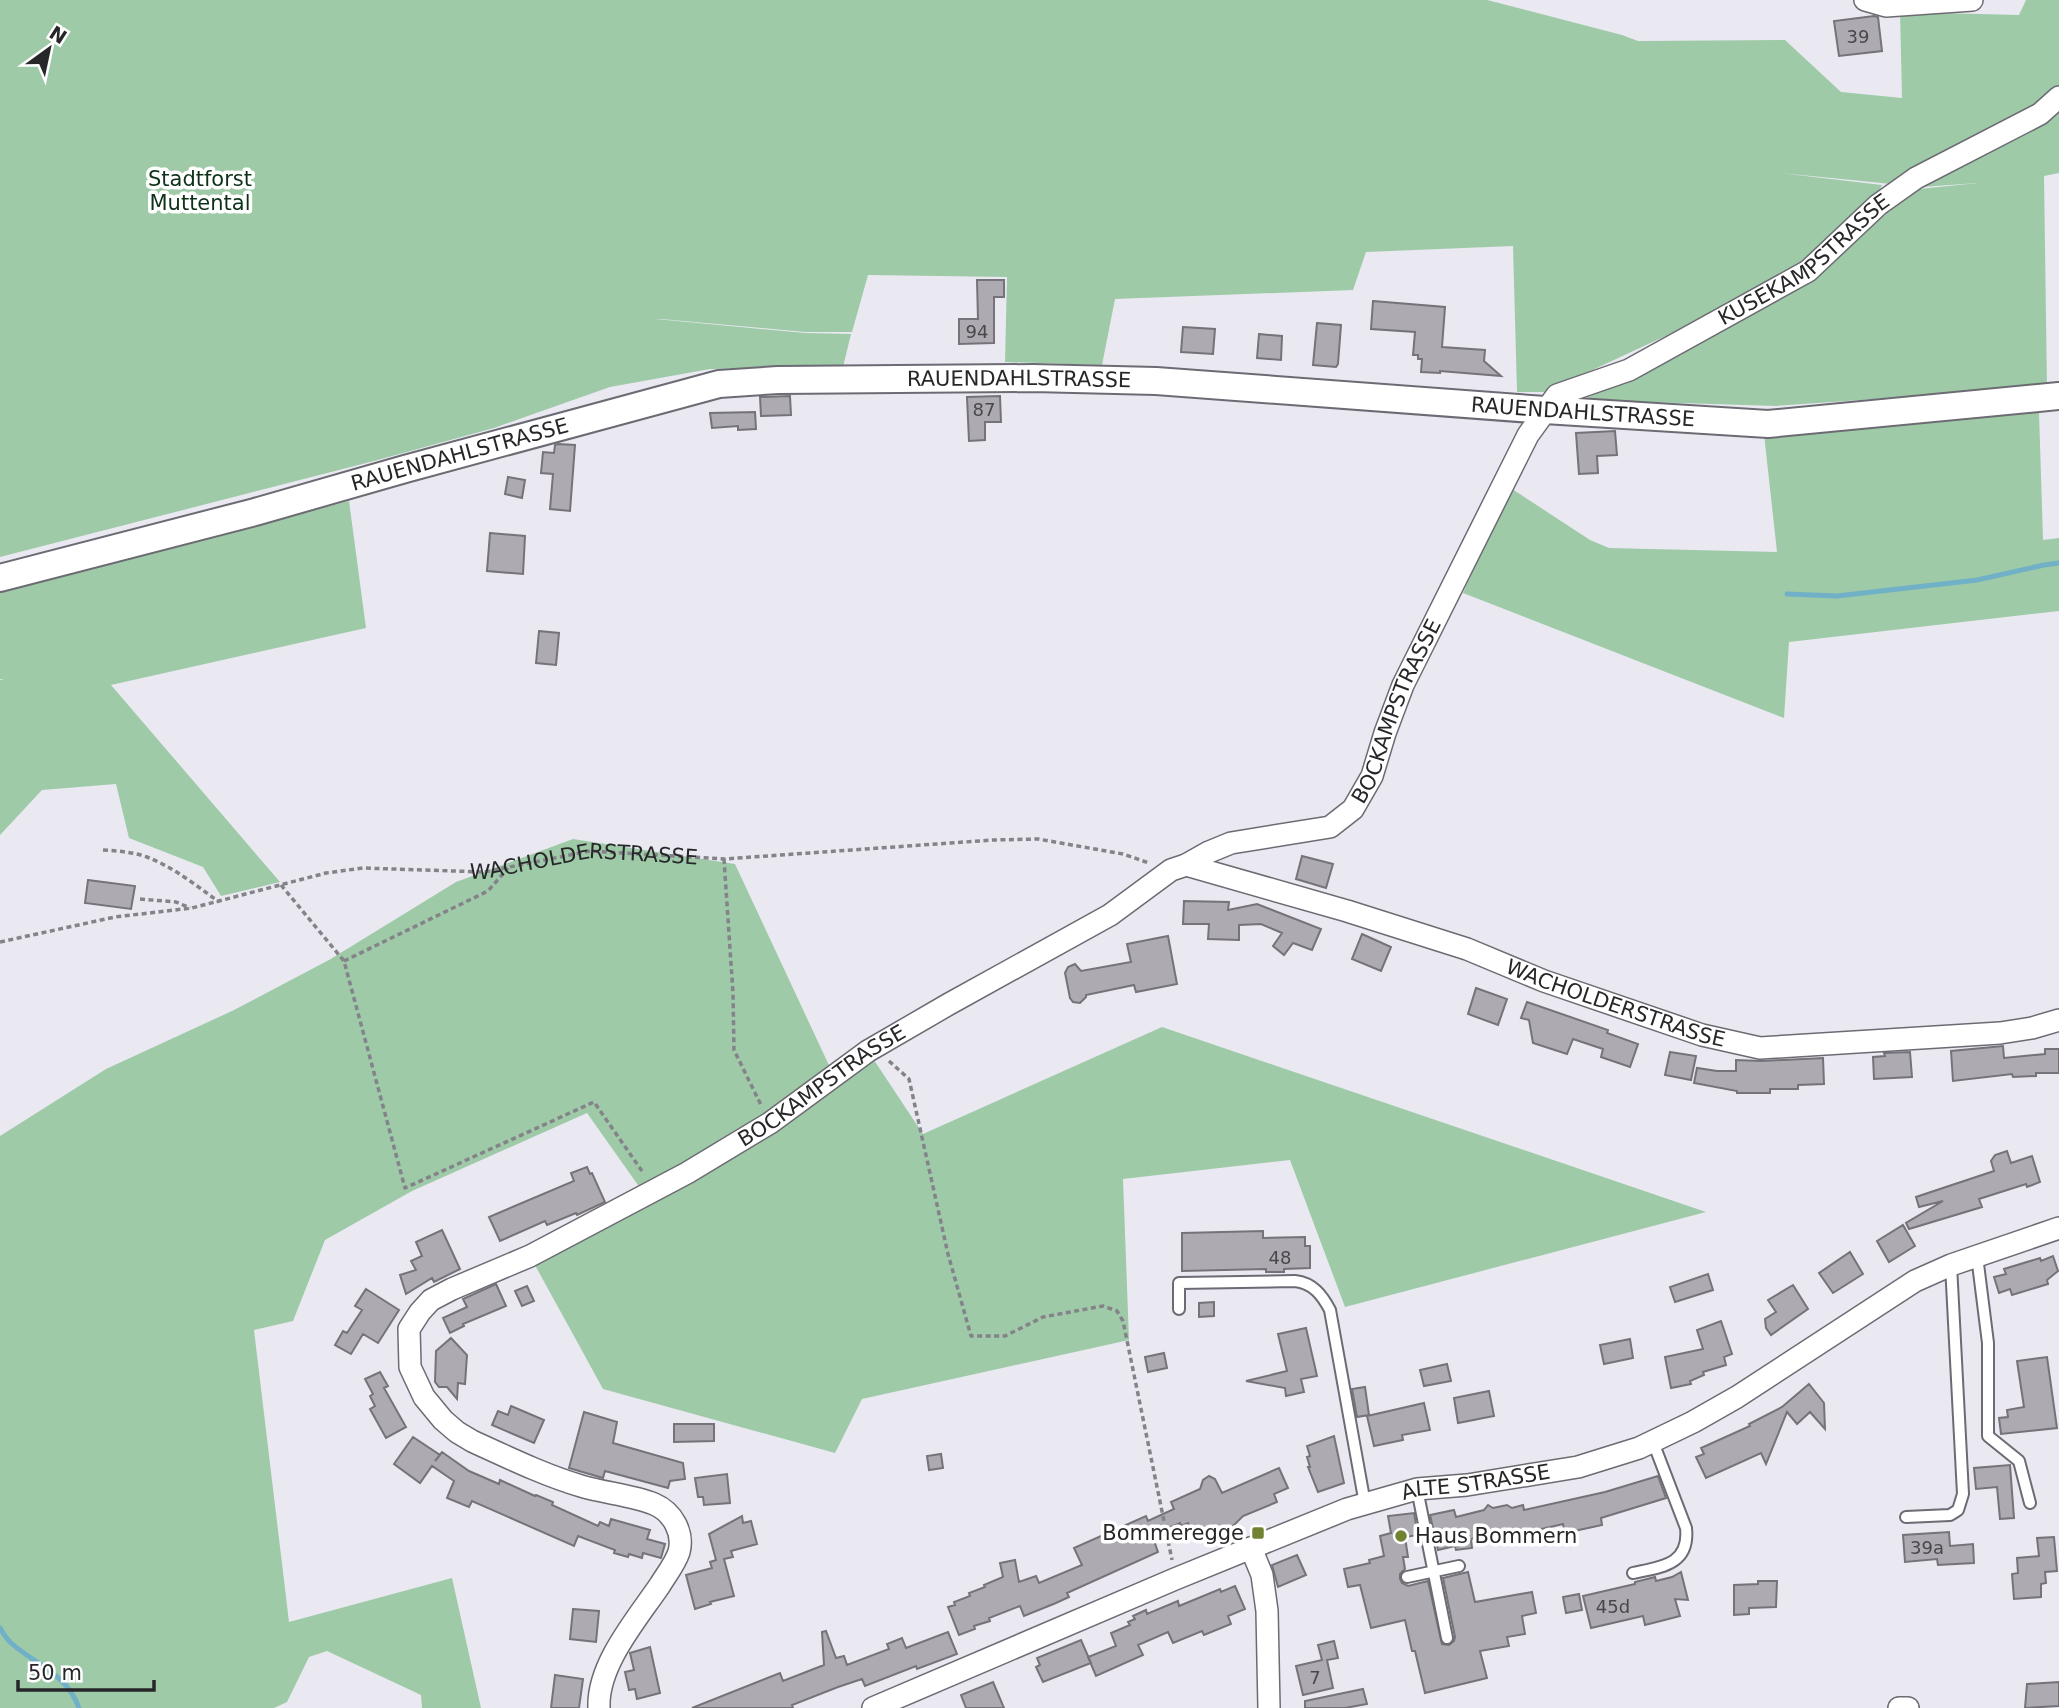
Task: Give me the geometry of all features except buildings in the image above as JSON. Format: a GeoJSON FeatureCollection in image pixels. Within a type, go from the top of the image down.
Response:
{"type":"FeatureCollection","features":[{"type":"Feature","properties":{"kind":"street"},"geometry":{"type":"LineString","coordinates":[[1865,0],[1886,6],[1972,0]]}},
{"type":"Feature","properties":{"kind":"street","name":"KUSEKAMPSTRASSE"},"geometry":{"type":"LineString","coordinates":[[1545,410],[1558,395],[1629,370],[1808,271],[1878,205],[1916,178],[2040,114],[2059,97]]}},
{"type":"Feature","properties":{"kind":"street","name":"RAUENDAHLSTRASSE"},"geometry":{"type":"LineString","coordinates":[[0,578],[256,512],[719,384],[778,380],[1033,378],[1156,381],[1768,424],[2059,396]]}},
{"type":"Feature","properties":{"kind":"street","name":"BOCKAMPSTRASSE"},"geometry":{"type":"LineString","coordinates":[[599,1708],[607,1670],[679,1551],[679,1535],[674,1518],[656,1505],[579,1486],[506,1457],[457,1432],[424,1397],[410,1367],[409,1329],[420,1312],[431,1300],[530,1256],[655,1190],[770,1123],[876,1047],[1110,915],[1178,867],[1231,843],[1330,827],[1353,809],[1372,776],[1403,685],[1507,475],[1545,410]]}},
{"type":"Feature","properties":{"kind":"street","name":"WACHOLDERSTRASSE"},"geometry":{"type":"LineString","coordinates":[[1178,867],[1347,911],[1467,949],[1544,981],[1702,1035],[1760,1048],[2000,1033],[2059,1020]]}},
{"type":"Feature","properties":{"kind":"street","name":"ALTE STRASSE"},"geometry":{"type":"LineString","coordinates":[[873,1708],[1347,1509],[1418,1489],[1467,1485],[1578,1468],[1639,1448],[1737,1397],[1915,1281],[1977,1255],[2059,1228]]}},
{"type":"Feature","properties":{"kind":"street"},"geometry":{"type":"LineString","coordinates":[[1251,1548],[1262,1575],[1267,1611],[1269,1708]]}},
{"type":"Feature","properties":{"kind":"street"},"geometry":{"type":"LineString","coordinates":[[1899,1708],[1908,1708]]}},
{"type":"Feature","properties":{"kind":"lane"},"geometry":{"type":"LineString","coordinates":[[1977,1255],[1988,1343],[1988,1436],[2019,1461],[2030,1503]]}},
{"type":"Feature","properties":{"kind":"lane"},"geometry":{"type":"LineString","coordinates":[[1906,1517],[1950,1516],[1958,1510],[1963,1494],[1951,1265]]}},
{"type":"Feature","properties":{"kind":"lane"},"geometry":{"type":"LineString","coordinates":[[1179,1310],[1179,1283],[1295,1281],[1305,1282],[1320,1294],[1330,1310],[1365,1504]]}},
{"type":"Feature","properties":{"kind":"lane"},"geometry":{"type":"LineString","coordinates":[[1633,1573],[1667,1566],[1673,1562],[1682,1552],[1687,1535],[1653,1441]]}},
{"type":"Feature","properties":{"kind":"lane"},"geometry":{"type":"LineString","coordinates":[[1418,1489],[1447,1638]]}},
{"type":"Feature","properties":{"kind":"lane"},"geometry":{"type":"LineString","coordinates":[[1407,1577],[1459,1566]]}},
{"type":"Feature","properties":{"kind":"path","name":"WACHOLDERSTRASSE"},"geometry":{"type":"LineString","coordinates":[[0,942],[115,917],[191,908],[326,873],[363,869],[484,872],[590,851],[724,859],[993,839],[1038,839],[1178,867]]}},
{"type":"Feature","properties":{"kind":"path"},"geometry":{"type":"LineString","coordinates":[[103,850],[146,857],[185,878],[219,902]]}},
{"type":"Feature","properties":{"kind":"path"},"geometry":{"type":"LineString","coordinates":[[724,859],[734,1051],[770,1123]]}},
{"type":"Feature","properties":{"kind":"path"},"geometry":{"type":"LineString","coordinates":[[344,961],[488,891],[508,867]]}},
{"type":"Feature","properties":{"kind":"path"},"geometry":{"type":"LineString","coordinates":[[281,885],[344,961],[405,1188],[594,1102],[655,1190]]}},
{"type":"Feature","properties":{"kind":"path"},"geometry":{"type":"LineString","coordinates":[[140,899],[179,903],[191,908]]}},
{"type":"Feature","properties":{"kind":"path"},"geometry":{"type":"LineString","coordinates":[[876,1047],[909,1079],[948,1254],[971,1336],[1005,1336],[1043,1317],[1103,1306],[1117,1311],[1123,1321],[1175,1579]]}},
{"type":"Feature","properties":{"kind":"green space","name":"Stadtforst Muttental"},"geometry":{"type":"Polygon","coordinates":[[[0,0],[1487,0],[1638,41],[1785,40],[1841,92],[1902,98],[1900,12],[2019,15],[2026,0],[2059,0],[2059,173],[2044,176],[2047,387],[1776,406],[1583,400],[1687,347],[1865,230],[1919,189],[1978,183],[1922,187],[1771,172],[1882,185],[1871,206],[1809,264],[1700,320],[1545,392],[1517,392],[1513,246],[1366,252],[1353,290],[1115,299],[1102,365],[1005,362],[1007,277],[868,275],[852,332],[805,332],[656,319],[805,333],[851,334],[843,367],[710,369],[610,387],[494,428],[0,557],[0,0]]]}},
{"type":"Feature","properties":{"kind":"green space"},"geometry":{"type":"Polygon","coordinates":[[[2039,412],[2043,540],[2059,538],[2059,611],[1789,642],[1784,718],[1463,593],[1509,487],[1590,540],[1609,548],[1777,552],[1764,434],[2039,412]]]}},
{"type":"Feature","properties":{"kind":"green space"},"geometry":{"type":"Polygon","coordinates":[[[349,501],[366,628],[111,685],[280,882],[221,896],[203,867],[129,838],[116,784],[42,790],[0,835],[0,680],[4,679],[0,679],[0,590],[349,501]]]}},
{"type":"Feature","properties":{"kind":"green space"},"geometry":{"type":"Polygon","coordinates":[[[573,839],[735,864],[834,1076],[868,1051],[923,1134],[1162,1027],[1706,1212],[1345,1307],[1290,1160],[1123,1179],[1129,1340],[862,1399],[835,1453],[603,1389],[530,1256],[645,1195],[587,1113],[412,1191],[325,1240],[293,1321],[254,1330],[289,1622],[452,1578],[481,1708],[422,1708],[421,1695],[327,1651],[309,1657],[287,1702],[274,1708],[0,1708],[0,1136],[106,1069],[232,1011],[329,960],[456,882],[573,839]]]}},
{"type":"Feature","properties":{"kind":"waterway"},"geometry":{"type":"LineString","coordinates":[[1787,594],[1837,596],[1977,580],[2059,563]]}},
{"type":"Feature","properties":{"kind":"waterway"},"geometry":{"type":"LineString","coordinates":[[0,1628],[10,1642],[58,1677],[79,1708]]}},
{"type":"Feature","properties":{"kind":"place","name":"Bommeregge"},"geometry":{"type":"Point","coordinates":[1258,1533]}},
{"type":"Feature","properties":{"kind":"place","name":"Haus Bommern"},"geometry":{"type":"Point","coordinates":[1401,1536]}}]}
